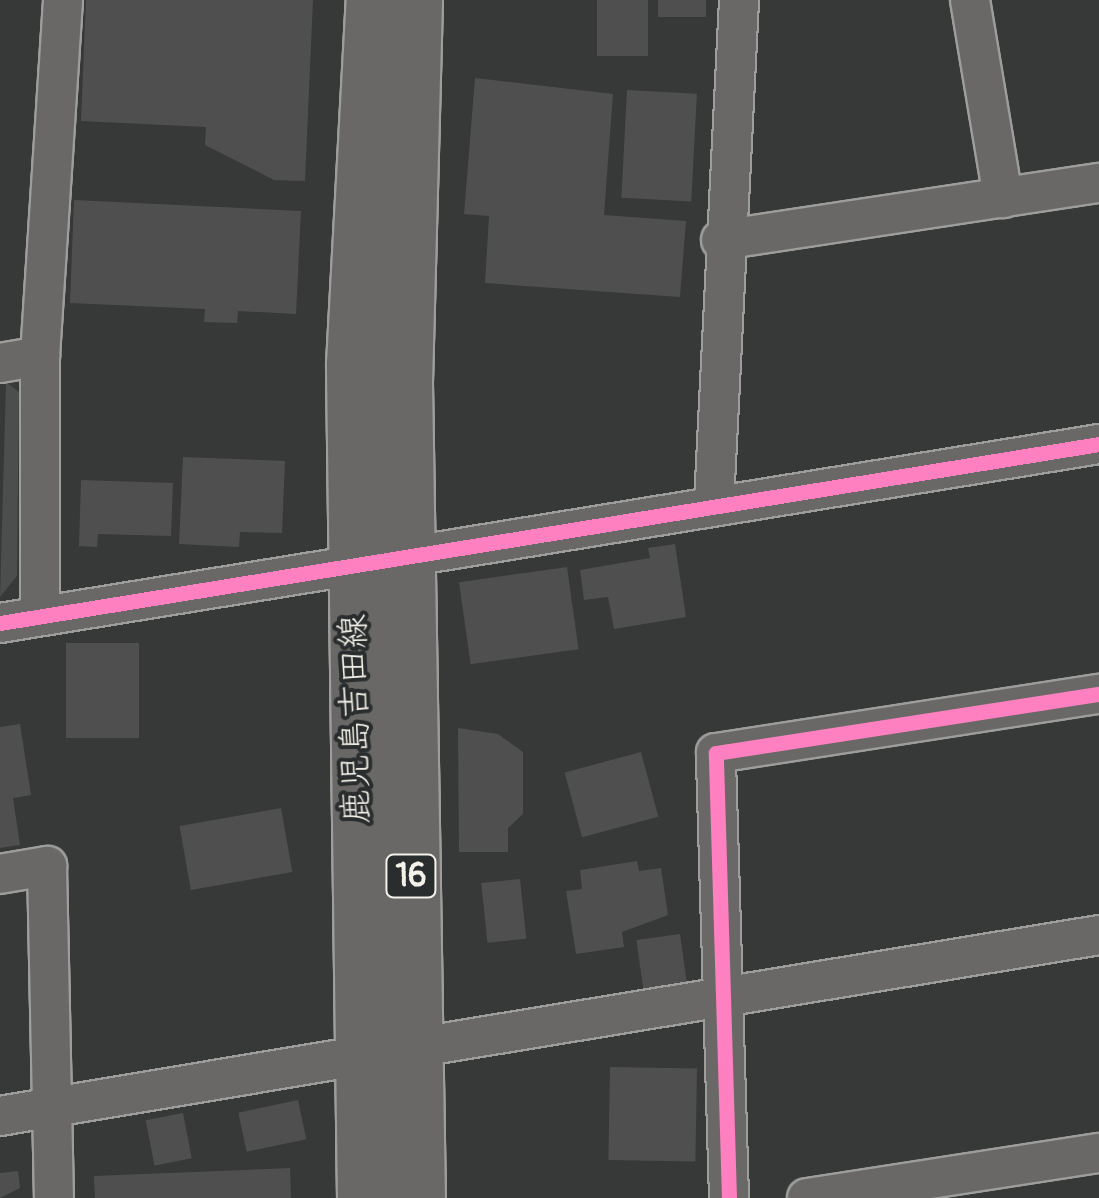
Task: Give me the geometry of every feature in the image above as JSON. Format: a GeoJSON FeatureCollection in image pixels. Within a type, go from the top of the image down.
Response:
{"type":"FeatureCollection","features":[{"type":"Feature","properties":{"kind":"main road","name":"鹿児島吉田線"},"geometry":{"type":"LineString","coordinates":[[366,1198],[360,1056],[353,563],[374,0]]}},
{"type":"Feature","properties":{"kind":"main road","name":"鹿児島吉田線"},"geometry":{"type":"LineString","coordinates":[[414,0],[406,554],[417,1198]]}},
{"type":"Feature","properties":{"kind":"street"},"geometry":{"type":"LineString","coordinates":[[40,616],[40,356],[62,0]]}},
{"type":"Feature","properties":{"kind":"street"},"geometry":{"type":"LineString","coordinates":[[714,502],[721,240],[739,0]]}},
{"type":"Feature","properties":{"kind":"street"},"geometry":{"type":"LineString","coordinates":[[970,0],[1002,198]]}},
{"type":"Feature","properties":{"kind":"street"},"geometry":{"type":"LineString","coordinates":[[721,240],[1099,183]]}},
{"type":"Feature","properties":{"kind":"street"},"geometry":{"type":"LineString","coordinates":[[0,363],[40,356]]}},
{"type":"Feature","properties":{"kind":"street"},"geometry":{"type":"LineString","coordinates":[[0,622],[714,502],[1099,444]]}},
{"type":"Feature","properties":{"kind":"street"},"geometry":{"type":"LineString","coordinates":[[730,1198],[716,753],[1099,694]]}},
{"type":"Feature","properties":{"kind":"street"},"geometry":{"type":"LineString","coordinates":[[0,874],[47,866],[54,1198]]}},
{"type":"Feature","properties":{"kind":"street"},"geometry":{"type":"LineString","coordinates":[[413,1048],[721,993],[1099,936]]}},
{"type":"Feature","properties":{"kind":"street"},"geometry":{"type":"LineString","coordinates":[[0,1116],[360,1056]]}},
{"type":"Feature","properties":{"kind":"street"},"geometry":{"type":"LineString","coordinates":[[808,1198],[1099,1153]]}},
{"type":"Feature","properties":{"kind":"shaded area"},"geometry":{"type":"Polygon","coordinates":[[[6,382],[19,392],[17,576],[0,597],[6,382]]]}},
{"type":"Feature","properties":{"kind":"building"},"geometry":{"type":"Polygon","coordinates":[[[86,0],[313,0],[305,181],[274,180],[205,145],[206,127],[81,121],[86,0]]]}},
{"type":"Feature","properties":{"kind":"building"},"geometry":{"type":"Polygon","coordinates":[[[597,0],[648,0],[648,56],[597,56],[597,0]]]}},
{"type":"Feature","properties":{"kind":"building"},"geometry":{"type":"Polygon","coordinates":[[[658,0],[706,0],[706,17],[658,17],[658,0]]]}},
{"type":"Feature","properties":{"kind":"building"},"geometry":{"type":"Polygon","coordinates":[[[475,78],[613,94],[604,215],[686,221],[680,297],[485,283],[489,216],[464,214],[475,78]]]}},
{"type":"Feature","properties":{"kind":"building"},"geometry":{"type":"Polygon","coordinates":[[[627,90],[697,94],[691,202],[621,198],[627,90]]]}},
{"type":"Feature","properties":{"kind":"building"},"geometry":{"type":"Polygon","coordinates":[[[74,200],[301,211],[296,314],[238,311],[237,323],[204,322],[205,309],[70,303],[74,200]]]}},
{"type":"Feature","properties":{"kind":"building"},"geometry":{"type":"Polygon","coordinates":[[[183,457],[285,461],[282,533],[240,532],[239,547],[179,544],[183,457]]]}},
{"type":"Feature","properties":{"kind":"building"},"geometry":{"type":"Polygon","coordinates":[[[81,480],[173,483],[171,536],[98,534],[97,547],[79,546],[81,480]]]}},
{"type":"Feature","properties":{"kind":"building"},"geometry":{"type":"Polygon","coordinates":[[[675,544],[686,617],[614,629],[608,597],[584,600],[580,570],[650,558],[648,548],[675,544]]]}},
{"type":"Feature","properties":{"kind":"building"},"geometry":{"type":"Polygon","coordinates":[[[567,567],[579,649],[471,664],[459,582],[567,567]]]}},
{"type":"Feature","properties":{"kind":"building"},"geometry":{"type":"Polygon","coordinates":[[[66,643],[139,643],[139,738],[66,738],[66,643]]]}},
{"type":"Feature","properties":{"kind":"building"},"geometry":{"type":"Polygon","coordinates":[[[20,724],[31,795],[13,798],[20,845],[0,848],[0,727],[20,724]]]}},
{"type":"Feature","properties":{"kind":"building"},"geometry":{"type":"Polygon","coordinates":[[[458,728],[498,734],[523,752],[523,814],[508,828],[508,852],[459,852],[458,728]]]}},
{"type":"Feature","properties":{"kind":"building"},"geometry":{"type":"Polygon","coordinates":[[[641,752],[658,817],[582,837],[565,772],[641,752]]]}},
{"type":"Feature","properties":{"kind":"building"},"geometry":{"type":"Polygon","coordinates":[[[281,808],[292,872],[191,890],[180,826],[281,808]]]}},
{"type":"Feature","properties":{"kind":"building"},"geometry":{"type":"Polygon","coordinates":[[[637,861],[639,871],[661,868],[668,915],[622,932],[624,947],[576,954],[566,891],[582,889],[580,870],[637,861]]]}},
{"type":"Feature","properties":{"kind":"building"},"geometry":{"type":"Polygon","coordinates":[[[520,879],[526,939],[487,943],[481,883],[520,879]]]}},
{"type":"Feature","properties":{"kind":"building"},"geometry":{"type":"Polygon","coordinates":[[[680,934],[687,983],[643,989],[636,940],[680,934]]]}},
{"type":"Feature","properties":{"kind":"building"},"geometry":{"type":"Polygon","coordinates":[[[610,1067],[697,1069],[695,1162],[608,1160],[610,1067]]]}},
{"type":"Feature","properties":{"kind":"building"},"geometry":{"type":"Polygon","coordinates":[[[298,1100],[306,1139],[247,1152],[238,1113],[298,1100]]]}},
{"type":"Feature","properties":{"kind":"building"},"geometry":{"type":"Polygon","coordinates":[[[183,1113],[192,1158],[154,1165],[146,1120],[183,1113]]]}},
{"type":"Feature","properties":{"kind":"building"},"geometry":{"type":"Polygon","coordinates":[[[290,1168],[291,1198],[95,1198],[94,1176],[290,1168]]]}},
{"type":"Feature","properties":{"kind":"building"},"geometry":{"type":"Polygon","coordinates":[[[18,1171],[20,1188],[0,1198],[0,1173],[18,1171]]]}},
{"type":"Feature","properties":{"kind":"cycle path"},"geometry":{"type":"LineString","coordinates":[[0,623],[1099,444]]}},
{"type":"Feature","properties":{"kind":"cycle path"},"geometry":{"type":"LineString","coordinates":[[729,1198],[716,753],[1099,694]]}}]}
